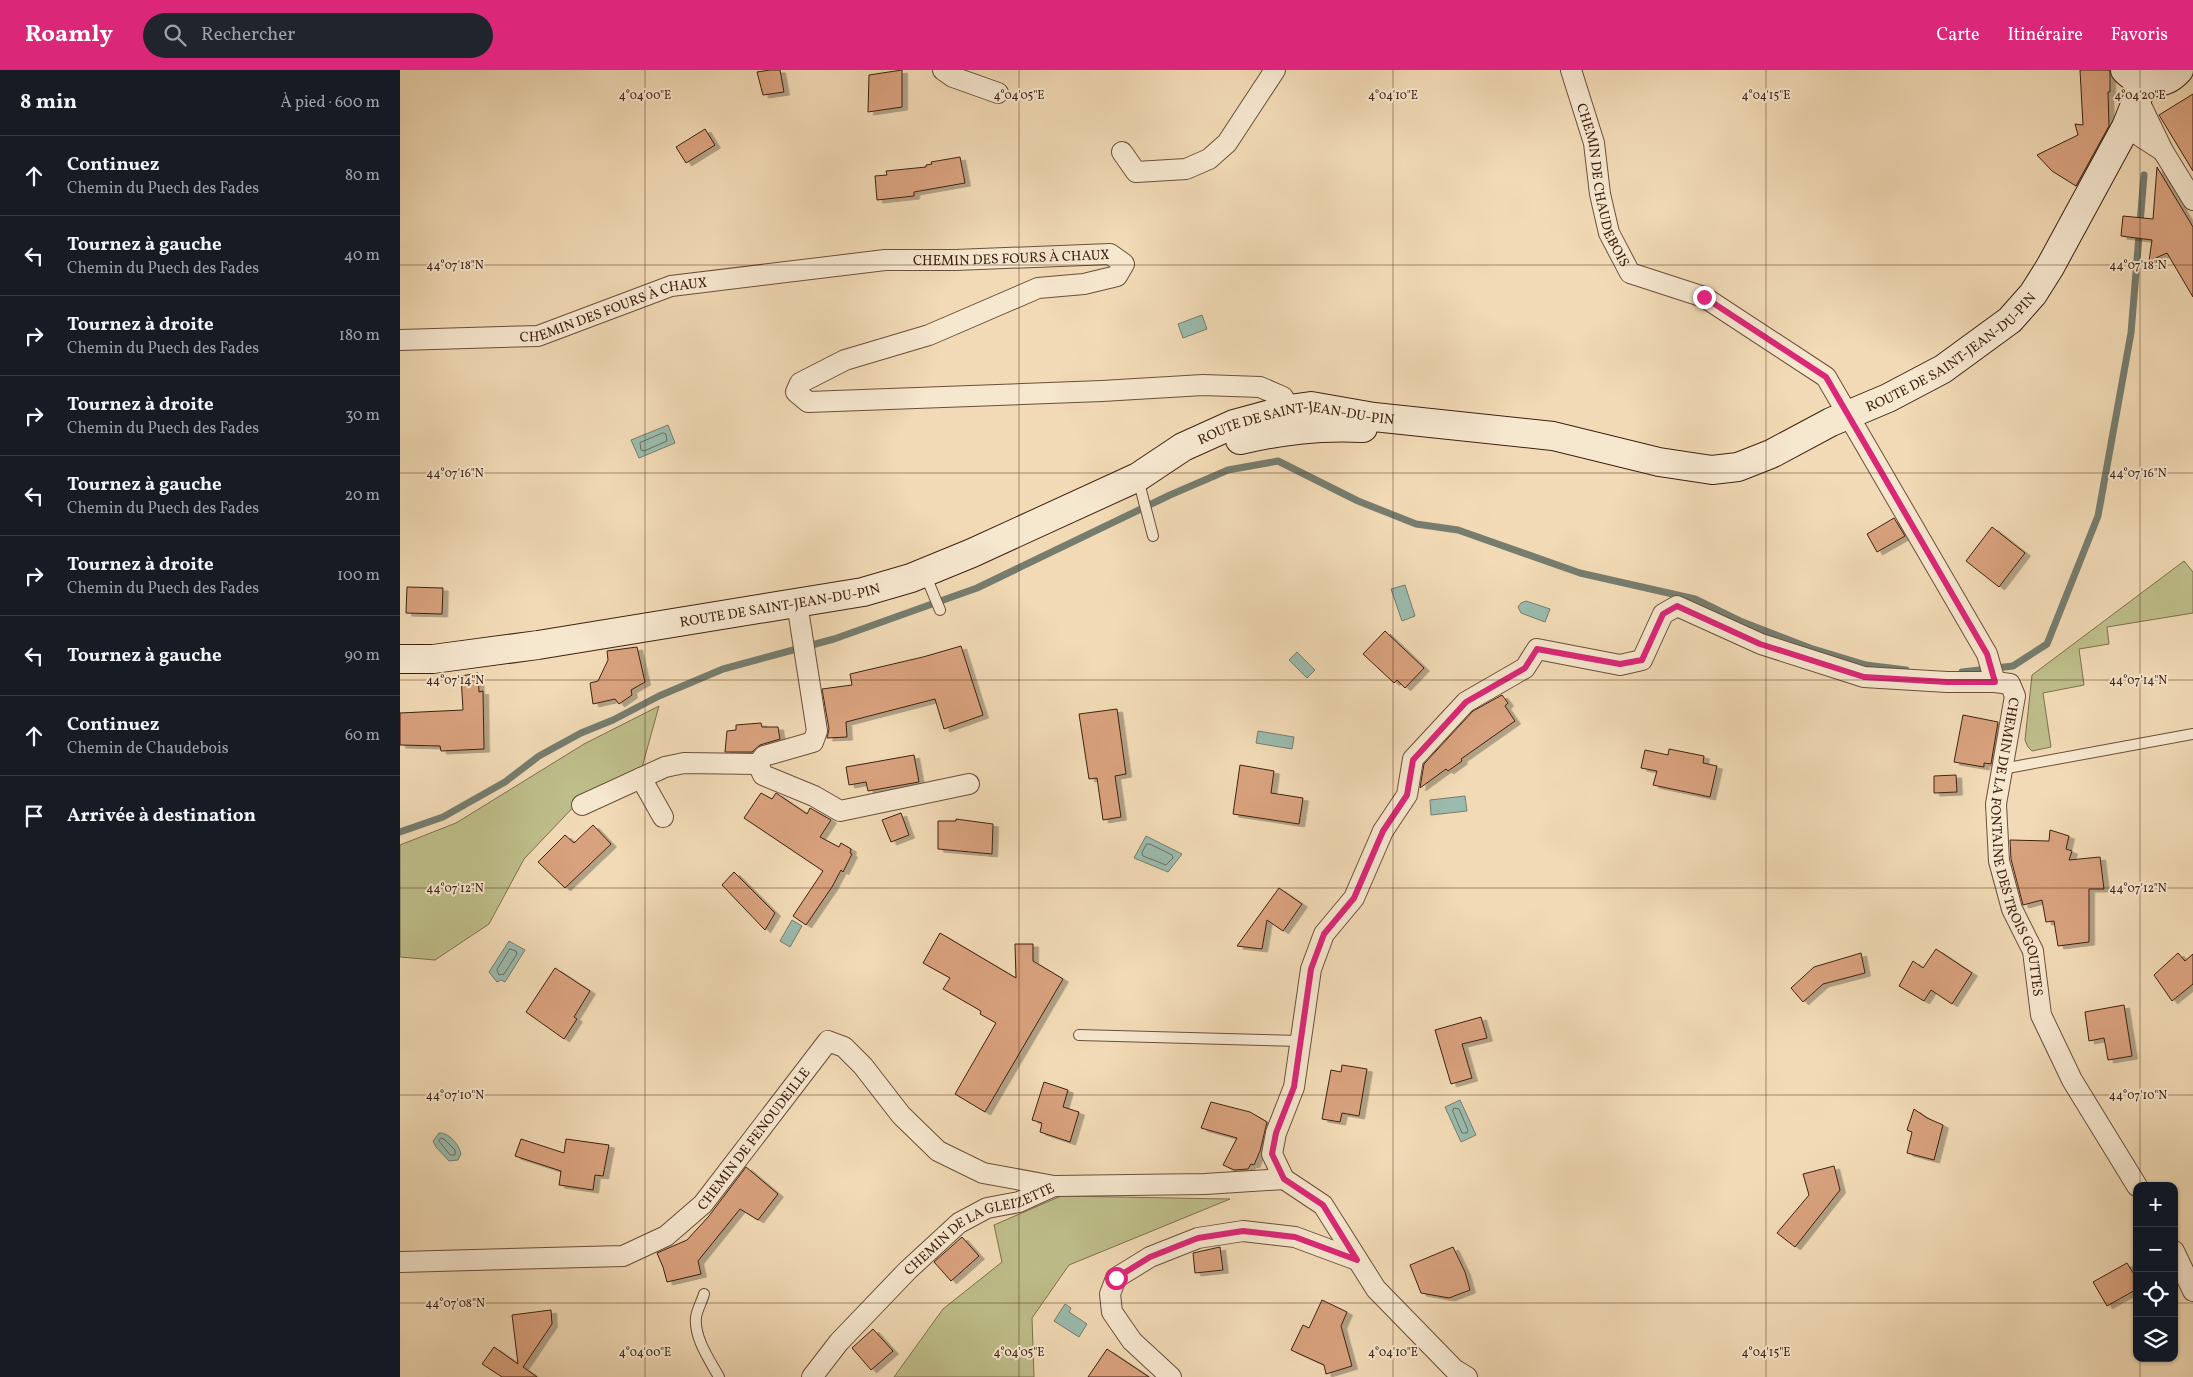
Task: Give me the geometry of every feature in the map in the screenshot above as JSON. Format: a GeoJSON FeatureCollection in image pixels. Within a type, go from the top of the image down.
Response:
{"type":"FeatureCollection","features":[{"type":"Feature","properties":{"kind":"main road"},"geometry":{"type":"LineString","coordinates":[[2135,84],[2154,83],[2165,80],[2179,70]]}},
{"type":"Feature","properties":{"kind":"main road","name":"ROUTE DE SAINT-JEAN-DU-PIN"},"geometry":{"type":"LineString","coordinates":[[1140,484],[1191,443],[1234,424],[1289,409],[1311,406],[1374,417],[1552,436],[1659,462],[1712,470],[1738,467],[1763,457],[1888,398],[1943,369],[2010,320],[2033,294],[2050,268],[2126,127],[2135,84]]}},
{"type":"Feature","properties":{"kind":"main road","name":"ROUTE DE SAINT-JEAN-DU-PIN"},"geometry":{"type":"LineString","coordinates":[[400,659],[433,659],[538,645],[797,602],[830,599],[927,579],[972,553],[1140,484],[1154,474],[1234,441],[1286,430],[1329,427],[1418,432],[1464,428]]}},
{"type":"Feature","properties":{"kind":"street"},"geometry":{"type":"LineString","coordinates":[[943,70],[953,77],[972,76],[998,93]]}},
{"type":"Feature","properties":{"kind":"street"},"geometry":{"type":"LineString","coordinates":[[1122,152],[1136,172],[1186,169],[1209,159],[1227,143],[1275,70]]}},
{"type":"Feature","properties":{"kind":"street","name":"CHEMIN DE CHAUDEBOIS"},"geometry":{"type":"LineString","coordinates":[[1571,70],[1594,144],[1600,194],[1609,233],[1630,274],[1704,297],[1826,377],[1849,415]]}},
{"type":"Feature","properties":{"kind":"street"},"geometry":{"type":"LineString","coordinates":[[2135,84],[2163,151],[2193,200]]}},
{"type":"Feature","properties":{"kind":"street"},"geometry":{"type":"LineString","coordinates":[[2126,127],[2163,151]]}},
{"type":"Feature","properties":{"kind":"street","name":"CHEMIN DES FOURS À CHAUX"},"geometry":{"type":"LineString","coordinates":[[400,340],[538,336],[671,286],[885,260],[955,260],[1110,254],[1124,264],[1117,276],[1084,284],[1038,288],[928,336],[845,360],[800,382],[796,392],[808,402],[1102,391],[1203,385],[1260,387],[1283,397],[1289,409]]}},
{"type":"Feature","properties":{"kind":"street","name":"CHEMIN DE LA FONTAINE DES TROIS GOUTTES"},"geometry":{"type":"LineString","coordinates":[[1849,415],[1987,654],[1995,682],[2010,684],[2015,696],[1996,804],[2000,861],[2012,909],[2033,951],[2041,1015],[2072,1080],[2135,1182]]}},
{"type":"Feature","properties":{"kind":"street"},"geometry":{"type":"LineString","coordinates":[[758,764],[764,756],[813,742],[817,731],[797,602]]}},
{"type":"Feature","properties":{"kind":"street"},"geometry":{"type":"LineString","coordinates":[[1466,1377],[1454,1369],[1376,1289],[1323,1205],[1284,1179],[1272,1154],[1276,1133],[1294,1087],[1311,969],[1324,934],[1354,898],[1383,831],[1407,795],[1413,760],[1466,702],[1525,668],[1537,649],[1620,664],[1642,660],[1663,614],[1677,606],[1760,644],[1864,677],[1947,682],[1995,682]]}},
{"type":"Feature","properties":{"kind":"street"},"geometry":{"type":"LineString","coordinates":[[582,805],[665,767],[684,763],[758,764]]}},
{"type":"Feature","properties":{"kind":"street"},"geometry":{"type":"LineString","coordinates":[[758,764],[763,775],[814,796],[840,811],[969,784]]}},
{"type":"Feature","properties":{"kind":"street"},"geometry":{"type":"LineString","coordinates":[[641,778],[663,817]]}},
{"type":"Feature","properties":{"kind":"street","name":"CHEMIN DE FENOUDEILLE"},"geometry":{"type":"LineString","coordinates":[[400,1262],[623,1256],[666,1236],[703,1204],[828,1042],[844,1048],[863,1066],[901,1115],[938,1151],[983,1173],[1054,1186]]}},
{"type":"Feature","properties":{"kind":"street","name":"CHEMIN DE LA GLEIZETTE"},"geometry":{"type":"LineString","coordinates":[[812,1377],[839,1342],[908,1270],[959,1223],[987,1208],[1019,1202],[1054,1186],[1205,1184],[1284,1179]]}},
{"type":"Feature","properties":{"kind":"street"},"geometry":{"type":"LineString","coordinates":[[1171,1377],[1132,1341],[1112,1312],[1110,1294],[1116,1278],[1150,1257],[1198,1238],[1243,1231],[1295,1237],[1357,1260]]}},
{"type":"Feature","properties":{"kind":"street"},"geometry":{"type":"LineString","coordinates":[[2178,1259],[2193,1291]]}},
{"type":"Feature","properties":{"kind":"lane"},"geometry":{"type":"LineString","coordinates":[[1140,484],[1154,536]]}},
{"type":"Feature","properties":{"kind":"lane"},"geometry":{"type":"LineString","coordinates":[[927,579],[940,610]]}},
{"type":"Feature","properties":{"kind":"lane"},"geometry":{"type":"LineString","coordinates":[[2002,769],[2193,734]]}},
{"type":"Feature","properties":{"kind":"lane"},"geometry":{"type":"LineString","coordinates":[[1079,1036],[1301,1041]]}},
{"type":"Feature","properties":{"kind":"lane"},"geometry":{"type":"LineString","coordinates":[[704,1294],[696,1317],[698,1329],[702,1347],[719,1377]]}},
{"type":"Feature","properties":{"kind":"green space"},"geometry":{"type":"Polygon","coordinates":[[[2184,561],[2193,572],[2193,613],[2107,627],[2109,644],[2079,649],[2084,685],[2043,693],[2051,747],[2032,751],[2025,740],[2032,675],[2184,561]]]}},
{"type":"Feature","properties":{"kind":"green space"},"geometry":{"type":"Polygon","coordinates":[[[659,706],[641,771],[582,798],[524,859],[489,924],[435,960],[400,957],[400,845],[456,823],[584,744],[659,706]]]}},
{"type":"Feature","properties":{"kind":"green space"},"geometry":{"type":"Polygon","coordinates":[[[1061,1196],[1230,1199],[1069,1265],[1032,1318],[1034,1377],[894,1377],[943,1309],[1002,1262],[994,1225],[1061,1196]]]}},
{"type":"Feature","properties":{"kind":"water"},"geometry":{"type":"Polygon","coordinates":[[[1202,315],[1207,329],[1183,338],[1178,324],[1202,315]]]}},
{"type":"Feature","properties":{"kind":"water"},"geometry":{"type":"Polygon","coordinates":[[[668,425],[675,443],[639,458],[631,440],[668,425]]]}},
{"type":"Feature","properties":{"kind":"water"},"geometry":{"type":"Polygon","coordinates":[[[1405,585],[1415,616],[1402,621],[1391,589],[1405,585]]]}},
{"type":"Feature","properties":{"kind":"water"},"geometry":{"type":"Polygon","coordinates":[[[1526,601],[1550,609],[1545,622],[1521,613],[1518,607],[1526,601]]]}},
{"type":"Feature","properties":{"kind":"water"},"geometry":{"type":"Polygon","coordinates":[[[1297,652],[1315,670],[1307,678],[1289,660],[1297,652]]]}},
{"type":"Feature","properties":{"kind":"water"},"geometry":{"type":"Polygon","coordinates":[[[1258,731],[1294,737],[1292,749],[1256,743],[1258,731]]]}},
{"type":"Feature","properties":{"kind":"water"},"geometry":{"type":"Polygon","coordinates":[[[1465,796],[1467,811],[1431,815],[1430,800],[1465,796]]]}},
{"type":"Feature","properties":{"kind":"water"},"geometry":{"type":"Polygon","coordinates":[[[1146,836],[1182,854],[1168,872],[1134,858],[1146,836]]]}},
{"type":"Feature","properties":{"kind":"water"},"geometry":{"type":"Polygon","coordinates":[[[792,920],[802,926],[790,947],[780,941],[792,920]]]}},
{"type":"Feature","properties":{"kind":"water"},"geometry":{"type":"Polygon","coordinates":[[[509,941],[525,950],[505,982],[501,980],[497,982],[489,972],[509,941]]]}},
{"type":"Feature","properties":{"kind":"water"},"geometry":{"type":"Polygon","coordinates":[[[1460,1100],[1476,1135],[1461,1142],[1445,1107],[1460,1100]]]}},
{"type":"Feature","properties":{"kind":"water"},"geometry":{"type":"Polygon","coordinates":[[[439,1133],[446,1134],[456,1143],[461,1154],[458,1160],[449,1161],[436,1147],[433,1141],[439,1133]]]}},
{"type":"Feature","properties":{"kind":"water"},"geometry":{"type":"Polygon","coordinates":[[[1065,1304],[1071,1308],[1069,1312],[1087,1324],[1079,1337],[1054,1321],[1065,1304]]]}},
{"type":"Feature","properties":{"kind":"building"},"geometry":{"type":"Polygon","coordinates":[[[780,70],[784,92],[763,95],[757,72],[780,70]]]}},
{"type":"Feature","properties":{"kind":"building"},"geometry":{"type":"Polygon","coordinates":[[[902,70],[902,107],[868,112],[869,75],[902,70]]]}},
{"type":"Feature","properties":{"kind":"building"},"geometry":{"type":"Polygon","coordinates":[[[2080,70],[2110,70],[2110,92],[2108,92],[2109,126],[2076,186],[2052,171],[2037,155],[2078,135],[2075,124],[2083,125],[2080,70]]]}},
{"type":"Feature","properties":{"kind":"building"},"geometry":{"type":"Polygon","coordinates":[[[2193,94],[2193,171],[2159,115],[2193,94]]]}},
{"type":"Feature","properties":{"kind":"building"},"geometry":{"type":"Polygon","coordinates":[[[705,129],[715,145],[686,163],[676,147],[705,129]]]}},
{"type":"Feature","properties":{"kind":"building"},"geometry":{"type":"Polygon","coordinates":[[[960,157],[965,183],[914,192],[914,196],[877,200],[875,176],[887,175],[886,171],[926,167],[926,165],[932,164],[931,162],[960,157]]]}},
{"type":"Feature","properties":{"kind":"building"},"geometry":{"type":"Polygon","coordinates":[[[2157,167],[2193,227],[2193,297],[2167,253],[2149,261],[2152,240],[2121,236],[2123,216],[2153,219],[2157,167]]]}},
{"type":"Feature","properties":{"kind":"building"},"geometry":{"type":"Polygon","coordinates":[[[1894,518],[1905,536],[1877,552],[1867,534],[1894,518]]]}},
{"type":"Feature","properties":{"kind":"building"},"geometry":{"type":"Polygon","coordinates":[[[1992,527],[2025,553],[1999,587],[1966,561],[1992,527]]]}},
{"type":"Feature","properties":{"kind":"building"},"geometry":{"type":"Polygon","coordinates":[[[407,587],[443,588],[442,614],[406,613],[407,587]]]}},
{"type":"Feature","properties":{"kind":"building"},"geometry":{"type":"Polygon","coordinates":[[[1385,631],[1424,668],[1405,688],[1397,680],[1394,683],[1363,654],[1385,631]]]}},
{"type":"Feature","properties":{"kind":"building"},"geometry":{"type":"Polygon","coordinates":[[[961,646],[983,715],[944,729],[935,699],[846,722],[847,737],[827,738],[829,729],[822,689],[852,685],[850,674],[961,646]]]}},
{"type":"Feature","properties":{"kind":"building"},"geometry":{"type":"Polygon","coordinates":[[[637,647],[645,682],[631,690],[632,695],[619,704],[615,699],[593,704],[590,683],[598,681],[608,660],[607,651],[637,647]]]}},
{"type":"Feature","properties":{"kind":"building"},"geometry":{"type":"Polygon","coordinates":[[[478,673],[479,692],[483,691],[484,749],[441,751],[440,746],[400,745],[400,713],[463,710],[461,676],[478,673]]]}},
{"type":"Feature","properties":{"kind":"building"},"geometry":{"type":"Polygon","coordinates":[[[1502,695],[1508,703],[1505,706],[1515,721],[1461,759],[1462,761],[1448,771],[1446,769],[1420,788],[1424,764],[1473,711],[1502,695]]]}},
{"type":"Feature","properties":{"kind":"building"},"geometry":{"type":"Polygon","coordinates":[[[1117,709],[1126,774],[1115,776],[1121,817],[1103,820],[1097,778],[1089,779],[1079,714],[1117,709]]]}},
{"type":"Feature","properties":{"kind":"building"},"geometry":{"type":"Polygon","coordinates":[[[1963,715],[1998,722],[1991,764],[1984,763],[1984,767],[1954,762],[1963,715]]]}},
{"type":"Feature","properties":{"kind":"building"},"geometry":{"type":"Polygon","coordinates":[[[761,723],[762,727],[778,727],[780,739],[760,745],[752,752],[725,752],[727,731],[736,730],[736,725],[761,723]]]}},
{"type":"Feature","properties":{"kind":"building"},"geometry":{"type":"Polygon","coordinates":[[[1669,749],[1704,756],[1703,763],[1717,766],[1710,797],[1653,785],[1657,771],[1641,768],[1645,750],[1668,755],[1669,749]]]}},
{"type":"Feature","properties":{"kind":"building"},"geometry":{"type":"Polygon","coordinates":[[[914,755],[919,782],[868,791],[866,782],[849,785],[846,767],[914,755]]]}},
{"type":"Feature","properties":{"kind":"building"},"geometry":{"type":"Polygon","coordinates":[[[1240,765],[1274,771],[1271,793],[1303,798],[1299,824],[1233,814],[1240,765]]]}},
{"type":"Feature","properties":{"kind":"building"},"geometry":{"type":"Polygon","coordinates":[[[1956,775],[1957,792],[1934,793],[1934,776],[1956,775]]]}},
{"type":"Feature","properties":{"kind":"building"},"geometry":{"type":"Polygon","coordinates":[[[761,793],[772,799],[776,793],[807,814],[810,808],[831,820],[820,837],[839,847],[841,843],[851,849],[850,853],[852,854],[843,872],[841,870],[832,887],[806,925],[793,916],[823,871],[744,818],[761,793]]]}},
{"type":"Feature","properties":{"kind":"building"},"geometry":{"type":"Polygon","coordinates":[[[901,813],[909,835],[891,842],[882,820],[901,813]]]}},
{"type":"Feature","properties":{"kind":"building"},"geometry":{"type":"Polygon","coordinates":[[[956,819],[993,824],[992,854],[938,849],[938,821],[956,821],[956,819]]]}},
{"type":"Feature","properties":{"kind":"building"},"geometry":{"type":"Polygon","coordinates":[[[593,825],[611,844],[565,888],[538,862],[565,835],[574,843],[593,825]]]}},
{"type":"Feature","properties":{"kind":"building"},"geometry":{"type":"Polygon","coordinates":[[[2050,830],[2069,836],[2066,849],[2072,851],[2069,860],[2100,857],[2104,889],[2089,889],[2089,942],[2058,946],[2054,921],[2046,922],[2042,900],[2023,905],[2011,859],[2010,840],[2049,841],[2050,830]]]}},
{"type":"Feature","properties":{"kind":"building"},"geometry":{"type":"Polygon","coordinates":[[[734,872],[775,913],[765,930],[722,885],[734,872]]]}},
{"type":"Feature","properties":{"kind":"building"},"geometry":{"type":"Polygon","coordinates":[[[1279,888],[1302,904],[1283,931],[1267,920],[1262,949],[1237,946],[1279,888]]]}},
{"type":"Feature","properties":{"kind":"building"},"geometry":{"type":"Polygon","coordinates":[[[940,933],[1016,978],[1015,944],[1033,944],[1033,961],[1063,979],[985,1112],[955,1094],[996,1023],[980,1014],[981,1011],[943,989],[950,978],[923,963],[940,933]]]}},
{"type":"Feature","properties":{"kind":"building"},"geometry":{"type":"Polygon","coordinates":[[[1936,949],[1972,973],[1952,1004],[1931,990],[1924,1001],[1899,986],[1913,961],[1923,968],[1936,949]]]}},
{"type":"Feature","properties":{"kind":"building"},"geometry":{"type":"Polygon","coordinates":[[[1861,953],[1865,973],[1823,984],[1803,1002],[1791,988],[1814,967],[1861,953]]]}},
{"type":"Feature","properties":{"kind":"building"},"geometry":{"type":"Polygon","coordinates":[[[2178,953],[2185,961],[2193,954],[2193,984],[2172,1001],[2154,975],[2178,953]]]}},
{"type":"Feature","properties":{"kind":"building"},"geometry":{"type":"Polygon","coordinates":[[[555,968],[590,991],[574,1017],[577,1019],[564,1039],[526,1012],[555,968]]]}},
{"type":"Feature","properties":{"kind":"building"},"geometry":{"type":"Polygon","coordinates":[[[2124,1005],[2132,1056],[2108,1060],[2104,1038],[2089,1041],[2085,1012],[2124,1005]]]}},
{"type":"Feature","properties":{"kind":"building"},"geometry":{"type":"Polygon","coordinates":[[[1481,1017],[1487,1038],[1462,1044],[1472,1078],[1451,1084],[1435,1030],[1481,1017]]]}},
{"type":"Feature","properties":{"kind":"building"},"geometry":{"type":"Polygon","coordinates":[[[1342,1065],[1367,1069],[1359,1116],[1342,1113],[1340,1122],[1322,1119],[1331,1070],[1341,1072],[1342,1065]]]}},
{"type":"Feature","properties":{"kind":"building"},"geometry":{"type":"Polygon","coordinates":[[[1044,1082],[1068,1090],[1063,1107],[1079,1112],[1070,1142],[1040,1132],[1042,1123],[1032,1120],[1044,1082]]]}},
{"type":"Feature","properties":{"kind":"building"},"geometry":{"type":"Polygon","coordinates":[[[1211,1102],[1250,1112],[1267,1122],[1260,1151],[1254,1165],[1251,1164],[1248,1169],[1234,1170],[1223,1165],[1237,1138],[1201,1128],[1211,1102]]]}},
{"type":"Feature","properties":{"kind":"building"},"geometry":{"type":"Polygon","coordinates":[[[1914,1109],[1927,1118],[1943,1125],[1934,1160],[1907,1153],[1912,1132],[1907,1130],[1914,1109]]]}},
{"type":"Feature","properties":{"kind":"building"},"geometry":{"type":"Polygon","coordinates":[[[521,1139],[564,1153],[566,1139],[609,1145],[603,1176],[595,1175],[593,1190],[559,1185],[561,1171],[515,1156],[521,1139]]]}},
{"type":"Feature","properties":{"kind":"building"},"geometry":{"type":"Polygon","coordinates":[[[1834,1166],[1840,1190],[1795,1247],[1777,1233],[1809,1195],[1803,1174],[1834,1166]]]}},
{"type":"Feature","properties":{"kind":"building"},"geometry":{"type":"Polygon","coordinates":[[[746,1167],[778,1194],[758,1220],[740,1209],[698,1261],[701,1274],[667,1282],[657,1253],[687,1240],[709,1216],[746,1167]]]}},
{"type":"Feature","properties":{"kind":"building"},"geometry":{"type":"Polygon","coordinates":[[[962,1237],[979,1256],[951,1281],[934,1262],[962,1237]]]}},
{"type":"Feature","properties":{"kind":"building"},"geometry":{"type":"Polygon","coordinates":[[[1220,1247],[1223,1270],[1195,1273],[1193,1253],[1220,1247]]]}},
{"type":"Feature","properties":{"kind":"building"},"geometry":{"type":"Polygon","coordinates":[[[1453,1247],[1465,1272],[1470,1290],[1449,1298],[1421,1293],[1410,1265],[1453,1247]]]}},
{"type":"Feature","properties":{"kind":"building"},"geometry":{"type":"Polygon","coordinates":[[[2127,1263],[2133,1273],[2133,1291],[2107,1306],[2093,1282],[2127,1263]]]}},
{"type":"Feature","properties":{"kind":"building"},"geometry":{"type":"Polygon","coordinates":[[[1322,1300],[1347,1312],[1341,1326],[1352,1366],[1326,1374],[1324,1365],[1291,1350],[1303,1325],[1309,1328],[1322,1300]]]}},
{"type":"Feature","properties":{"kind":"building"},"geometry":{"type":"Polygon","coordinates":[[[551,1310],[552,1324],[523,1367],[537,1377],[502,1377],[482,1364],[494,1347],[518,1364],[512,1315],[551,1310]]]}},
{"type":"Feature","properties":{"kind":"building"},"geometry":{"type":"Polygon","coordinates":[[[873,1329],[893,1351],[871,1370],[852,1348],[873,1329]]]}},
{"type":"Feature","properties":{"kind":"building"},"geometry":{"type":"Polygon","coordinates":[[[1107,1349],[1149,1377],[1088,1377],[1107,1349]]]}},
{"type":"Feature","properties":{"kind":"waterway"},"geometry":{"type":"LineString","coordinates":[[1962,672],[2013,666],[2047,644],[2098,516],[2131,333],[2144,175]]}},
{"type":"Feature","properties":{"kind":"waterway"},"geometry":{"type":"LineString","coordinates":[[400,832],[443,817],[505,782],[539,756],[581,733],[613,720],[659,696],[723,669],[834,639],[977,588],[1170,495],[1228,470],[1278,461],[1358,501],[1416,524],[1458,530],[1580,573],[1695,599],[1740,621],[1810,648],[1866,665],[1906,670]]}},
{"type":"Feature","properties":{"kind":"route"},"geometry":{"type":"LineString","coordinates":[[1116,1278],[1150,1257],[1198,1238],[1243,1231],[1295,1237],[1357,1260],[1344,1242],[1323,1205],[1284,1179],[1272,1154],[1276,1133],[1294,1087],[1311,969],[1324,934],[1354,898],[1383,831],[1407,795],[1413,760],[1466,702],[1525,668],[1537,649],[1620,664],[1642,660],[1663,614],[1677,606],[1760,644],[1864,677],[1947,682],[1995,682],[1987,654],[1826,377],[1704,297]]}}]}
